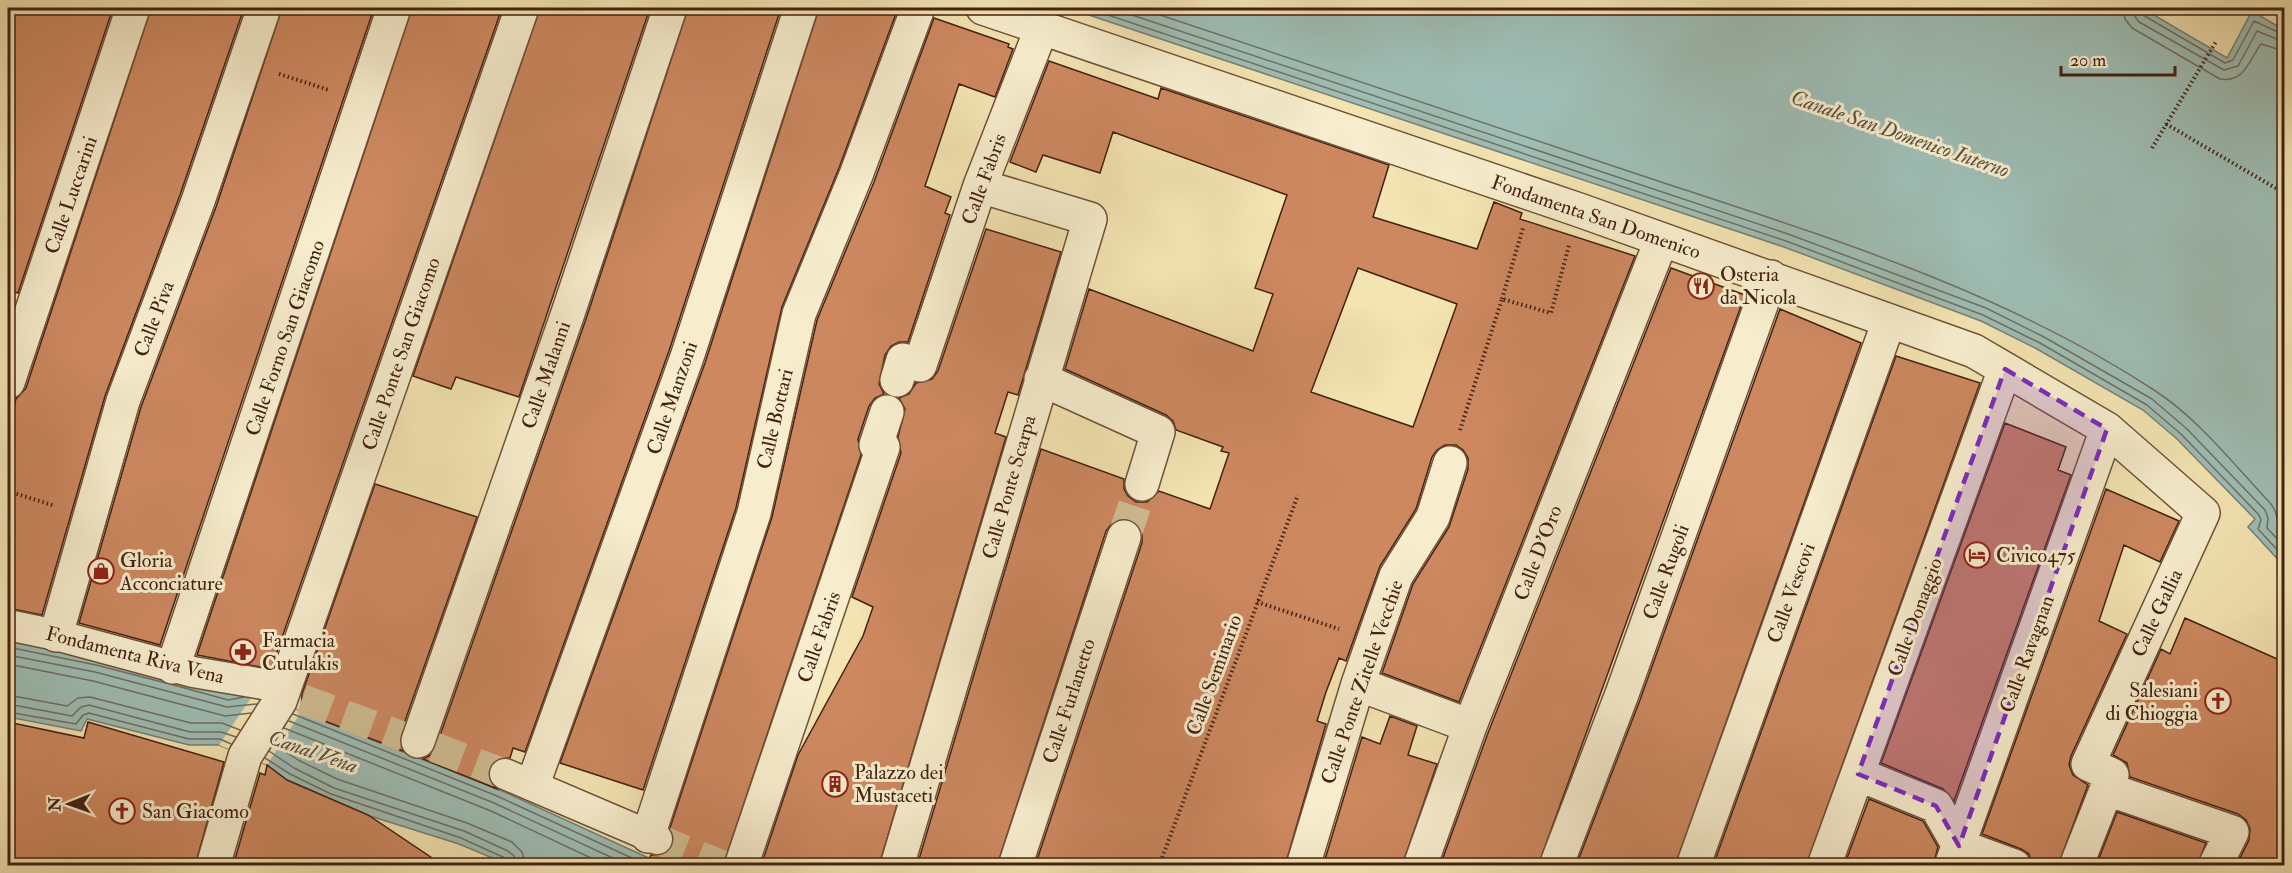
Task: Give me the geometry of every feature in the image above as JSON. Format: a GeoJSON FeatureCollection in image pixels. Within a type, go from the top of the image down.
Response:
{"type":"FeatureCollection","features":[{"type":"Feature","properties":{"kind":"street","name":"Calle Luccarini"},"geometry":{"type":"LineString","coordinates":[[8,382],[133,8]]}},
{"type":"Feature","properties":{"kind":"street","name":"Calle Piva"},"geometry":{"type":"LineString","coordinates":[[56,635],[123,401],[198,201],[264,8]]}},
{"type":"Feature","properties":{"kind":"street","name":"Calle Forno San Giacomo"},"geometry":{"type":"LineString","coordinates":[[173,667],[394,8]]}},
{"type":"Feature","properties":{"kind":"street","name":"Calle Ponte San Giacomo"},"geometry":{"type":"LineString","coordinates":[[213,866],[245,756],[271,693],[522,8]]}},
{"type":"Feature","properties":{"kind":"street","name":"Calle Malanni"},"geometry":{"type":"LineString","coordinates":[[418,742],[568,314],[670,8]]}},
{"type":"Feature","properties":{"kind":"street","name":"Calle Manzoni"},"geometry":{"type":"LineString","coordinates":[[519,779],[687,357],[801,8]]}},
{"type":"Feature","properties":{"kind":"street","name":"Calle Bottari"},"geometry":{"type":"LineString","coordinates":[[652,838],[754,513],[799,314],[856,175],[918,8]]}},
{"type":"Feature","properties":{"kind":"street","name":"Fondamenta San Domenico"},"geometry":{"type":"LineString","coordinates":[[983,8],[1579,210],[1974,351],[2107,429],[2203,513]]}},
{"type":"Feature","properties":{"kind":"street","name":"Calle Fabris"},"geometry":{"type":"LineString","coordinates":[[897,380],[903,360],[920,365],[980,186],[1042,27]]}},
{"type":"Feature","properties":{"kind":"street","name":"Calle Ponte Scarpa"},"geometry":{"type":"LineString","coordinates":[[897,866],[1090,219],[980,186]]}},
{"type":"Feature","properties":{"kind":"street","name":"Calle D'Oro"},"geometry":{"type":"LineString","coordinates":[[1420,866],[1470,726],[1661,241]]}},
{"type":"Feature","properties":{"kind":"street","name":"Calle Rugoli"},"geometry":{"type":"LineString","coordinates":[[1556,866],[1622,694],[1771,277]]}},
{"type":"Feature","properties":{"kind":"street","name":"Calle Vescovi"},"geometry":{"type":"LineString","coordinates":[[1693,866],[1889,321]]}},
{"type":"Feature","properties":{"kind":"street","name":"Calle Donaggio"},"geometry":{"type":"LineString","coordinates":[[1824,866],[2005,369]]}},
{"type":"Feature","properties":{"kind":"street"},"geometry":{"type":"LineString","coordinates":[[1041,379],[1158,432],[1142,484]]}},
{"type":"Feature","properties":{"kind":"street","name":"Calle Fabris"},"geometry":{"type":"LineString","coordinates":[[741,866],[883,447],[876,444],[886,412]]}},
{"type":"Feature","properties":{"kind":"street","name":"Calle Ravagnan"},"geometry":{"type":"LineString","coordinates":[[1955,856],[2107,429]]}},
{"type":"Feature","properties":{"kind":"street","name":"Calle Ponte Zitelle Vecchie"},"geometry":{"type":"LineString","coordinates":[[1303,866],[1373,639],[1396,576],[1433,517],[1450,463]]}},
{"type":"Feature","properties":{"kind":"street","name":"Calle Gallia"},"geometry":{"type":"LineString","coordinates":[[2107,789],[2112,775],[2088,764],[2203,513]]}},
{"type":"Feature","properties":{"kind":"street","name":"Calle Furlanetto"},"geometry":{"type":"LineString","coordinates":[[1015,866],[1124,537]]}},
{"type":"Feature","properties":{"kind":"street","name":"Fondamenta Riva Vena"},"geometry":{"type":"LineString","coordinates":[[8,625],[56,635],[271,693]]}},
{"type":"Feature","properties":{"kind":"street"},"geometry":{"type":"LineString","coordinates":[[1358,684],[1470,726]]}},
{"type":"Feature","properties":{"kind":"street"},"geometry":{"type":"LineString","coordinates":[[1858,774],[1936,806],[1955,856],[2014,866]]}},
{"type":"Feature","properties":{"kind":"street"},"geometry":{"type":"LineString","coordinates":[[519,779],[652,838]]}},
{"type":"Feature","properties":{"kind":"street"},"geometry":{"type":"LineString","coordinates":[[2076,866],[2107,789],[2232,832],[2215,866]]}},
{"type":"Feature","properties":{"kind":"path"},"geometry":{"type":"LineString","coordinates":[[2152,148],[2217,40]]}},
{"type":"Feature","properties":{"kind":"path"},"geometry":{"type":"LineString","coordinates":[[245,62],[364,102]]}},
{"type":"Feature","properties":{"kind":"path"},"geometry":{"type":"LineString","coordinates":[[2166,124],[2284,193]]}},
{"type":"Feature","properties":{"kind":"path"},"geometry":{"type":"LineString","coordinates":[[1450,463],[1533,195]]}},
{"type":"Feature","properties":{"kind":"path"},"geometry":{"type":"LineString","coordinates":[[1502,299],[1551,313],[1579,210]]}},
{"type":"Feature","properties":{"kind":"path"},"geometry":{"type":"LineString","coordinates":[[8,491],[90,518]]}},
{"type":"Feature","properties":{"kind":"path","name":"Calle Seminario"},"geometry":{"type":"LineString","coordinates":[[1159,866],[1298,495]]}},
{"type":"Feature","properties":{"kind":"path"},"geometry":{"type":"LineString","coordinates":[[1257,603],[1373,639]]}},
{"type":"Feature","properties":{"kind":"highlighted area"},"geometry":{"type":"Polygon","coordinates":[[[2005,369],[2107,429],[1959,846],[1936,806],[1858,774],[2005,369]]]}},
{"type":"Feature","properties":{"kind":"water","name":"Canale San Domenico Interno"},"geometry":{"type":"Polygon","coordinates":[[[1068,8],[2142,8],[2227,58],[2252,11],[2284,30],[2284,566],[2248,527],[2255,519],[2177,439],[2143,410],[2037,349],[1981,321],[1784,247],[1068,8]]]}},
{"type":"Feature","properties":{"kind":"water","name":"Canal Vena"},"geometry":{"type":"Polygon","coordinates":[[[8,641],[98,659],[229,694],[257,689],[301,712],[500,790],[664,865],[509,865],[459,844],[367,815],[287,780],[267,765],[219,745],[189,745],[87,719],[81,731],[8,717],[8,641]]]}},
{"type":"Feature","properties":{"kind":"pier"},"geometry":{"type":"Polygon","coordinates":[[[257,689],[301,712],[267,765],[219,745],[257,689]]]}},
{"type":"Feature","properties":{"kind":"building"},"geometry":{"type":"Polygon","coordinates":[[[8,8],[113,8],[18,293],[8,290],[8,8]]]}},
{"type":"Feature","properties":{"kind":"building"},"geometry":{"type":"Polygon","coordinates":[[[151,8],[244,8],[180,195],[105,396],[42,615],[8,608],[8,423],[16,399],[26,388],[151,8]]]}},
{"type":"Feature","properties":{"kind":"building"},"geometry":{"type":"Polygon","coordinates":[[[282,8],[374,8],[160,645],[79,623],[141,407],[216,207],[282,8]]]}},
{"type":"Feature","properties":{"kind":"building"},"geometry":{"type":"Polygon","coordinates":[[[412,8],[502,8],[271,669],[197,655],[412,8]]]}},
{"type":"Feature","properties":{"kind":"building"},"geometry":{"type":"Polygon","coordinates":[[[540,8],[650,8],[519,397],[456,377],[451,389],[413,376],[540,8]]]}},
{"type":"Feature","properties":{"kind":"building"},"geometry":{"type":"Polygon","coordinates":[[[688,8],[781,8],[669,351],[525,752],[513,748],[510,758],[495,760],[489,768],[488,777],[497,789],[423,759],[431,755],[436,747],[586,319],[688,8]]]}},
{"type":"Feature","properties":{"kind":"building"},"geometry":{"type":"Polygon","coordinates":[[[819,8],[898,8],[839,168],[782,307],[736,508],[643,790],[560,763],[705,363],[819,8]]]}},
{"type":"Feature","properties":{"kind":"building"},"geometry":{"type":"Polygon","coordinates":[[[934,18],[1009,44],[1008,47],[1013,49],[995,97],[959,84],[925,186],[951,197],[945,213],[950,215],[908,342],[899,342],[891,346],[885,355],[879,384],[884,394],[875,398],[869,406],[858,439],[861,455],[723,866],[646,866],[651,855],[667,853],[673,845],[674,836],[670,828],[772,517],[817,320],[874,182],[934,18]]]}},
{"type":"Feature","properties":{"kind":"building"},"geometry":{"type":"Polygon","coordinates":[[[1049,61],[1158,99],[1161,88],[1389,165],[1373,217],[1477,249],[1494,202],[1522,213],[1520,219],[1635,256],[1459,702],[1382,673],[1413,584],[1449,527],[1468,469],[1468,458],[1456,445],[1445,445],[1432,457],[1416,509],[1380,566],[1346,661],[1339,658],[1326,692],[1317,721],[1326,724],[1285,866],[1035,866],[1142,543],[1142,534],[1138,525],[1130,519],[1121,519],[1112,523],[1106,531],[997,866],[917,866],[1041,449],[1124,479],[1124,489],[1128,496],[1136,502],[1147,502],[1159,491],[1210,509],[1229,453],[1221,451],[1223,447],[1176,430],[1173,421],[1166,415],[1065,369],[1089,289],[1253,351],[1273,294],[1255,288],[1287,195],[1113,132],[1100,173],[1043,155],[1036,172],[1010,162],[1049,61]],[[1358,268],[1311,392],[1413,427],[1457,304],[1358,268]]]}},
{"type":"Feature","properties":{"kind":"building"},"geometry":{"type":"Polygon","coordinates":[[[986,229],[1061,252],[1018,395],[1008,392],[995,433],[1006,437],[879,866],[761,866],[798,755],[863,636],[873,607],[852,597],[901,453],[898,437],[905,409],[899,398],[909,394],[916,383],[932,379],[938,371],[986,229]]]}},
{"type":"Feature","properties":{"kind":"building"},"geometry":{"type":"Polygon","coordinates":[[[1671,268],[1745,295],[1538,866],[1440,866],[1488,733],[1671,268]]]}},
{"type":"Feature","properties":{"kind":"building"},"geometry":{"type":"Polygon","coordinates":[[[1780,309],[1861,343],[1675,866],[1576,866],[1640,700],[1780,309]]]}},
{"type":"Feature","properties":{"kind":"building"},"geometry":{"type":"Polygon","coordinates":[[[1896,356],[1980,383],[1806,866],[1713,866],[1896,356]]]}},
{"type":"Feature","properties":{"kind":"building"},"geometry":{"type":"Polygon","coordinates":[[[2005,423],[2066,447],[2058,470],[2071,475],[1954,801],[1943,789],[1881,763],[2005,423]]]}},
{"type":"Feature","properties":{"kind":"building"},"geometry":{"type":"Polygon","coordinates":[[[375,484],[477,517],[400,735],[403,751],[301,712],[302,694],[375,484]]]}},
{"type":"Feature","properties":{"kind":"building"},"geometry":{"type":"Polygon","coordinates":[[[2106,489],[2179,521],[2160,562],[2124,545],[2099,621],[2127,634],[2071,756],[2069,765],[2073,775],[2088,785],[2058,866],[2032,866],[2029,854],[1982,834],[2106,489]]]}},
{"type":"Feature","properties":{"kind":"building","name":"Salesiani di Chioggia"},"geometry":{"type":"Polygon","coordinates":[[[2185,618],[2284,662],[2284,866],[2236,866],[2249,840],[2250,829],[2246,820],[2238,814],[2130,777],[2127,763],[2113,755],[2161,649],[2170,654],[2185,618]]]}},
{"type":"Feature","properties":{"kind":"building"},"geometry":{"type":"Polygon","coordinates":[[[1390,716],[1417,726],[1408,755],[1437,764],[1402,866],[1323,866],[1362,737],[1380,744],[1390,716]]]}},
{"type":"Feature","properties":{"kind":"building"},"geometry":{"type":"Polygon","coordinates":[[[8,722],[84,738],[88,722],[224,762],[195,866],[8,866],[8,722]]]}},
{"type":"Feature","properties":{"kind":"building"},"geometry":{"type":"Polygon","coordinates":[[[267,765],[287,780],[368,815],[444,866],[233,866],[260,773],[265,775],[267,765]]]}},
{"type":"Feature","properties":{"kind":"building"},"geometry":{"type":"Polygon","coordinates":[[[1869,799],[1923,821],[1938,847],[1933,866],[1844,866],[1869,799]]]}},
{"type":"Feature","properties":{"kind":"building"},"geometry":{"type":"Polygon","coordinates":[[[2117,812],[2206,843],[2197,866],[2096,866],[2117,812]]]}},
{"type":"Feature","properties":{"kind":"tunnel"},"geometry":{"type":"LineString","coordinates":[[1124,537],[1142,484]]}},
{"type":"Feature","properties":{"kind":"tunnel"},"geometry":{"type":"LineString","coordinates":[[302,699],[404,737]]}},
{"type":"Feature","properties":{"kind":"tunnel"},"geometry":{"type":"LineString","coordinates":[[434,747],[505,774]]}},
{"type":"Feature","properties":{"kind":"tunnel"},"geometry":{"type":"LineString","coordinates":[[657,839],[724,866]]}},
{"type":"Feature","properties":{"kind":"place","name":"Osteria da Nicola"},"geometry":{"type":"Point","coordinates":[1701,286]}},
{"type":"Feature","properties":{"kind":"place","name":"Civico475"},"geometry":{"type":"Point","coordinates":[1977,555]}},
{"type":"Feature","properties":{"kind":"place","name":"Gloria Acconciature"},"geometry":{"type":"Point","coordinates":[101,571]}},
{"type":"Feature","properties":{"kind":"place","name":"Farmacia Cutulakis"},"geometry":{"type":"Point","coordinates":[243,652]}},
{"type":"Feature","properties":{"kind":"place","name":"Salesiani di Chioggia"},"geometry":{"type":"Point","coordinates":[2218,701]}},
{"type":"Feature","properties":{"kind":"place","name":"Palazzo dei Mustaceti"},"geometry":{"type":"Point","coordinates":[835,784]}},
{"type":"Feature","properties":{"kind":"place","name":"San Giacomo"},"geometry":{"type":"Point","coordinates":[122,811]}}]}
